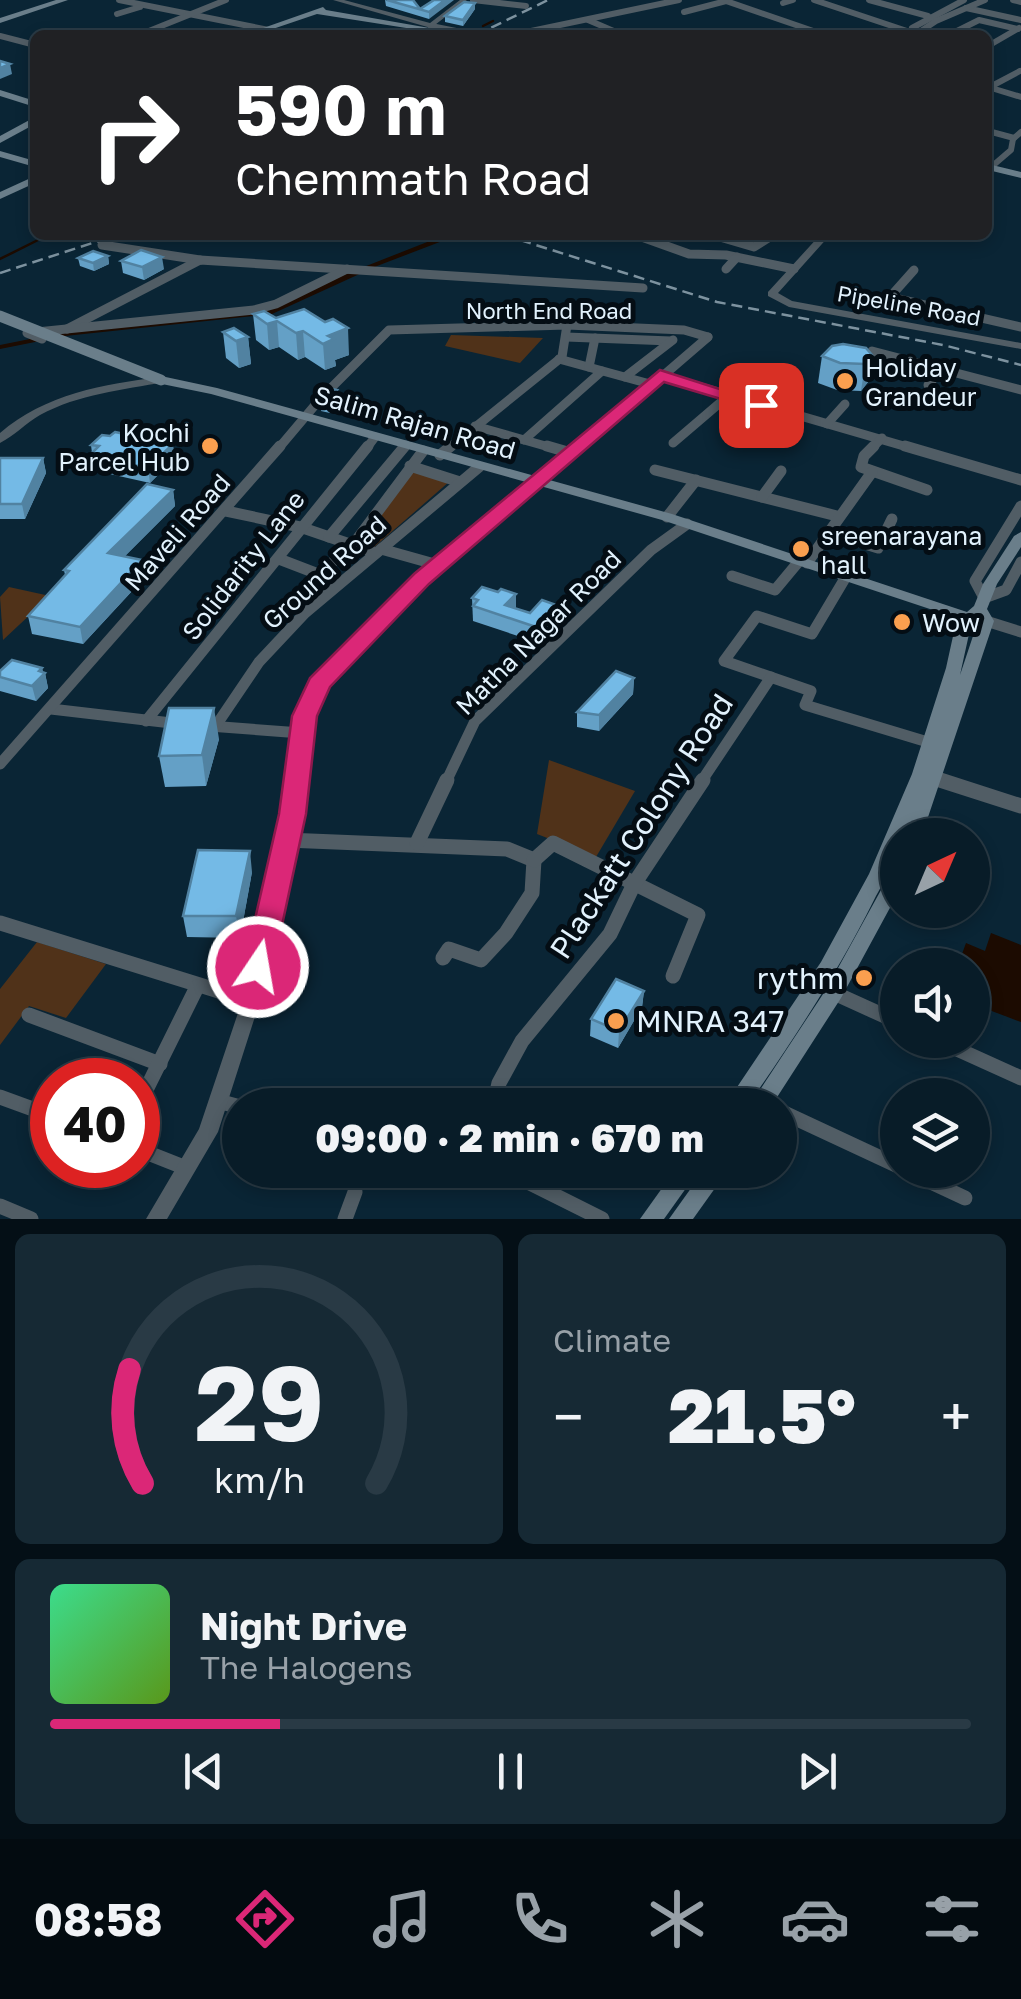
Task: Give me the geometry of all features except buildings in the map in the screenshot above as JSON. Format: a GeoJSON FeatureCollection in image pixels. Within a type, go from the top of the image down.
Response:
{"type":"FeatureCollection","features":[{"type":"Feature","properties":{"kind":"main road"},"geometry":{"type":"LineString","coordinates":[[0,21],[64,0]]}},
{"type":"Feature","properties":{"kind":"main road"},"geometry":{"type":"LineString","coordinates":[[262,30],[323,10],[440,30]]}},
{"type":"Feature","properties":{"kind":"main road"},"geometry":{"type":"LineString","coordinates":[[0,93],[30,102]]}},
{"type":"Feature","properties":{"kind":"main road"},"geometry":{"type":"LineString","coordinates":[[0,140],[30,123]]}},
{"type":"Feature","properties":{"kind":"main road"},"geometry":{"type":"LineString","coordinates":[[0,154],[30,163]]}},
{"type":"Feature","properties":{"kind":"main road"},"geometry":{"type":"LineString","coordinates":[[992,169],[1021,175]]}},
{"type":"Feature","properties":{"kind":"main road"},"geometry":{"type":"LineString","coordinates":[[0,194],[30,181]]}},
{"type":"Feature","properties":{"kind":"main road","name":"Salim Rajan Road"},"geometry":{"type":"LineString","coordinates":[[0,316],[156,381],[305,417],[667,518],[940,609],[981,606]]}},
{"type":"Feature","properties":{"kind":"main road"},"geometry":{"type":"LineString","coordinates":[[904,818],[981,606],[1021,536]]}},
{"type":"Feature","properties":{"kind":"main road"},"geometry":{"type":"LineString","coordinates":[[940,609],[981,606]]}},
{"type":"Feature","properties":{"kind":"main road"},"geometry":{"type":"LineString","coordinates":[[919,818],[981,606]]}},
{"type":"Feature","properties":{"kind":"main road"},"geometry":{"type":"LineString","coordinates":[[748,1088],[820,982],[880,877]]}},
{"type":"Feature","properties":{"kind":"main road"},"geometry":{"type":"LineString","coordinates":[[779,1088],[880,908]]}},
{"type":"Feature","properties":{"kind":"main road"},"geometry":{"type":"LineString","coordinates":[[651,1219],[674,1188]]}},
{"type":"Feature","properties":{"kind":"main road"},"geometry":{"type":"LineString","coordinates":[[680,1219],[703,1188]]}},
{"type":"Feature","properties":{"kind":"street"},"geometry":{"type":"LineString","coordinates":[[119,0],[262,30]]}},
{"type":"Feature","properties":{"kind":"street"},"geometry":{"type":"LineString","coordinates":[[151,30],[226,0]]}},
{"type":"Feature","properties":{"kind":"street"},"geometry":{"type":"LineString","coordinates":[[431,26],[464,0]]}},
{"type":"Feature","properties":{"kind":"street"},"geometry":{"type":"LineString","coordinates":[[472,0],[525,2]]}},
{"type":"Feature","properties":{"kind":"street"},"geometry":{"type":"LineString","coordinates":[[634,0],[654,6]]}},
{"type":"Feature","properties":{"kind":"street"},"geometry":{"type":"LineString","coordinates":[[537,30],[679,0]]}},
{"type":"Feature","properties":{"kind":"street"},"geometry":{"type":"LineString","coordinates":[[684,12],[725,0],[811,30]]}},
{"type":"Feature","properties":{"kind":"street"},"geometry":{"type":"LineString","coordinates":[[783,3],[793,0]]}},
{"type":"Feature","properties":{"kind":"street"},"geometry":{"type":"LineString","coordinates":[[814,0],[897,30]]}},
{"type":"Feature","properties":{"kind":"street"},"geometry":{"type":"LineString","coordinates":[[830,6],[846,0]]}},
{"type":"Feature","properties":{"kind":"street"},"geometry":{"type":"LineString","coordinates":[[868,0],[928,16]]}},
{"type":"Feature","properties":{"kind":"street"},"geometry":{"type":"LineString","coordinates":[[936,0],[953,4],[985,0]]}},
{"type":"Feature","properties":{"kind":"street"},"geometry":{"type":"LineString","coordinates":[[1013,0],[1021,2]]}},
{"type":"Feature","properties":{"kind":"street"},"geometry":{"type":"LineString","coordinates":[[323,10],[338,1],[447,30]]}},
{"type":"Feature","properties":{"kind":"street"},"geometry":{"type":"LineString","coordinates":[[912,30],[928,16],[953,4]]}},
{"type":"Feature","properties":{"kind":"street"},"geometry":{"type":"LineString","coordinates":[[916,30],[965,4],[1020,25]]}},
{"type":"Feature","properties":{"kind":"street"},"geometry":{"type":"LineString","coordinates":[[117,14],[144,6]]}},
{"type":"Feature","properties":{"kind":"street"},"geometry":{"type":"LineString","coordinates":[[588,20],[612,30]]}},
{"type":"Feature","properties":{"kind":"street"},"geometry":{"type":"LineString","coordinates":[[959,30],[979,20],[1020,25]]}},
{"type":"Feature","properties":{"kind":"street"},"geometry":{"type":"LineString","coordinates":[[992,43],[1020,25]]}},
{"type":"Feature","properties":{"kind":"street"},"geometry":{"type":"LineString","coordinates":[[0,36],[30,44]]}},
{"type":"Feature","properties":{"kind":"street"},"geometry":{"type":"LineString","coordinates":[[992,88],[1020,72]]}},
{"type":"Feature","properties":{"kind":"street"},"geometry":{"type":"LineString","coordinates":[[992,89],[1021,96]]}},
{"type":"Feature","properties":{"kind":"street"},"geometry":{"type":"LineString","coordinates":[[992,132],[1018,135],[1011,150],[992,166]]}},
{"type":"Feature","properties":{"kind":"street"},"geometry":{"type":"LineString","coordinates":[[650,240],[689,254],[737,257],[794,269],[817,240]]}},
{"type":"Feature","properties":{"kind":"street"},"geometry":{"type":"LineString","coordinates":[[732,240],[754,246],[764,240]]}},
{"type":"Feature","properties":{"kind":"street"},"geometry":{"type":"LineString","coordinates":[[102,245],[200,260],[644,288]]}},
{"type":"Feature","properties":{"kind":"street"},"geometry":{"type":"LineString","coordinates":[[726,269],[737,257]]}},
{"type":"Feature","properties":{"kind":"street"},"geometry":{"type":"LineString","coordinates":[[67,329],[200,260]]}},
{"type":"Feature","properties":{"kind":"street"},"geometry":{"type":"LineString","coordinates":[[156,381],[27,333],[254,310],[354,268]]}},
{"type":"Feature","properties":{"kind":"street","name":"Pipeline Road"},"geometry":{"type":"LineString","coordinates":[[794,269],[772,294],[789,304],[1020,345]]}},
{"type":"Feature","properties":{"kind":"street"},"geometry":{"type":"LineString","coordinates":[[914,270],[890,297],[1021,328]]}},
{"type":"Feature","properties":{"kind":"street","name":"North End Road"},"geometry":{"type":"LineString","coordinates":[[389,330],[684,330],[708,337],[660,375]]}},
{"type":"Feature","properties":{"kind":"street","name":"Maveli Road"},"geometry":{"type":"LineString","coordinates":[[2,758],[50,709],[305,417],[389,330]]}},
{"type":"Feature","properties":{"kind":"street"},"geometry":{"type":"LineString","coordinates":[[625,377],[684,330]]}},
{"type":"Feature","properties":{"kind":"street"},"geometry":{"type":"LineString","coordinates":[[440,456],[559,359],[566,331],[595,338],[671,341]]}},
{"type":"Feature","properties":{"kind":"street"},"geometry":{"type":"LineString","coordinates":[[590,367],[595,338]]}},
{"type":"Feature","properties":{"kind":"street"},"geometry":{"type":"LineString","coordinates":[[872,351],[1021,390]]}},
{"type":"Feature","properties":{"kind":"street"},"geometry":{"type":"LineString","coordinates":[[559,359],[650,384]]}},
{"type":"Feature","properties":{"kind":"street"},"geometry":{"type":"LineString","coordinates":[[928,385],[942,370]]}},
{"type":"Feature","properties":{"kind":"street"},"geometry":{"type":"LineString","coordinates":[[524,440],[602,371]]}},
{"type":"Feature","properties":{"kind":"street"},"geometry":{"type":"LineString","coordinates":[[156,1219],[208,1132],[250,1002],[286,840],[301,732],[319,684],[438,565],[660,375],[1021,480]]}},
{"type":"Feature","properties":{"kind":"street"},"geometry":{"type":"LineString","coordinates":[[0,439],[38,411],[68,399],[156,381]]}},
{"type":"Feature","properties":{"kind":"street"},"geometry":{"type":"LineString","coordinates":[[674,442],[728,396]]}},
{"type":"Feature","properties":{"kind":"street"},"geometry":{"type":"LineString","coordinates":[[827,424],[845,404]]}},
{"type":"Feature","properties":{"kind":"street"},"geometry":{"type":"LineString","coordinates":[[475,426],[571,453]]}},
{"type":"Feature","properties":{"kind":"street","name":"Solidarity Lane"},"geometry":{"type":"LineString","coordinates":[[146,720],[375,437]]}},
{"type":"Feature","properties":{"kind":"street"},"geometry":{"type":"LineString","coordinates":[[882,438],[860,462],[861,467],[928,490]]}},
{"type":"Feature","properties":{"kind":"street"},"geometry":{"type":"LineString","coordinates":[[330,537],[405,446]]}},
{"type":"Feature","properties":{"kind":"street"},"geometry":{"type":"LineString","coordinates":[[318,574],[352,546],[423,450]]}},
{"type":"Feature","properties":{"kind":"street"},"geometry":{"type":"LineString","coordinates":[[410,466],[460,482]]}},
{"type":"Feature","properties":{"kind":"street","name":"Ground Road"},"geometry":{"type":"LineString","coordinates":[[215,727],[259,662],[338,582],[480,467]]}},
{"type":"Feature","properties":{"kind":"street"},"geometry":{"type":"LineString","coordinates":[[655,470],[837,516]]}},
{"type":"Feature","properties":{"kind":"street"},"geometry":{"type":"LineString","coordinates":[[762,497],[781,471]]}},
{"type":"Feature","properties":{"kind":"street"},"geometry":{"type":"LineString","coordinates":[[732,576],[775,590],[804,562],[872,472]]}},
{"type":"Feature","properties":{"kind":"street"},"geometry":{"type":"LineString","coordinates":[[667,518],[696,480]]}},
{"type":"Feature","properties":{"kind":"street"},"geometry":{"type":"LineString","coordinates":[[1021,506],[975,581],[981,606],[1021,632]]}},
{"type":"Feature","properties":{"kind":"street"},"geometry":{"type":"LineString","coordinates":[[226,510],[300,527],[352,546],[438,565]]}},
{"type":"Feature","properties":{"kind":"street"},"geometry":{"type":"LineString","coordinates":[[826,532],[878,548],[892,520]]}},
{"type":"Feature","properties":{"kind":"street","name":"Matha Nagar Road"},"geometry":{"type":"LineString","coordinates":[[417,843],[475,721],[651,550],[686,524]]}},
{"type":"Feature","properties":{"kind":"street"},"geometry":{"type":"LineString","coordinates":[[278,558],[338,582]]}},
{"type":"Feature","properties":{"kind":"street"},"geometry":{"type":"LineString","coordinates":[[981,606],[1015,585],[1021,563]]}},
{"type":"Feature","properties":{"kind":"street"},"geometry":{"type":"LineString","coordinates":[[846,576],[812,634],[757,616],[724,661],[811,691],[804,705],[931,742]]}},
{"type":"Feature","properties":{"kind":"street","name":"Plackatt Colony Road"},"geometry":{"type":"LineString","coordinates":[[498,1088],[522,1041],[610,934],[634,884],[772,677]]}},
{"type":"Feature","properties":{"kind":"street"},"geometry":{"type":"LineString","coordinates":[[50,709],[301,732]]}},
{"type":"Feature","properties":{"kind":"street"},"geometry":{"type":"LineString","coordinates":[[934,778],[1021,806]]}},
{"type":"Feature","properties":{"kind":"street"},"geometry":{"type":"LineString","coordinates":[[286,840],[507,849],[534,860]]}},
{"type":"Feature","properties":{"kind":"street"},"geometry":{"type":"LineString","coordinates":[[443,958],[449,950],[481,960],[506,933],[532,893],[534,860],[553,843],[698,914],[672,976]]}},
{"type":"Feature","properties":{"kind":"street"},"geometry":{"type":"LineString","coordinates":[[0,922],[250,1002]]}},
{"type":"Feature","properties":{"kind":"street"},"geometry":{"type":"LineString","coordinates":[[160,1064],[197,986]]}},
{"type":"Feature","properties":{"kind":"street"},"geometry":{"type":"LineString","coordinates":[[834,993],[880,1014]]}},
{"type":"Feature","properties":{"kind":"street"},"geometry":{"type":"LineString","coordinates":[[30,1015],[144,1058]]}},
{"type":"Feature","properties":{"kind":"street"},"geometry":{"type":"LineString","coordinates":[[977,1058],[1021,1078]]}},
{"type":"Feature","properties":{"kind":"street"},"geometry":{"type":"LineString","coordinates":[[0,1096],[30,1108]]}},
{"type":"Feature","properties":{"kind":"street"},"geometry":{"type":"LineString","coordinates":[[218,1102],[222,1103]]}},
{"type":"Feature","properties":{"kind":"street"},"geometry":{"type":"LineString","coordinates":[[797,1119],[880,1158]]}},
{"type":"Feature","properties":{"kind":"street"},"geometry":{"type":"LineString","coordinates":[[160,1158],[186,1168]]}},
{"type":"Feature","properties":{"kind":"street"},"geometry":{"type":"LineString","coordinates":[[540,1188],[602,1219]]}},
{"type":"Feature","properties":{"kind":"street"},"geometry":{"type":"LineString","coordinates":[[944,1188],[965,1198]]}},
{"type":"Feature","properties":{"kind":"street"},"geometry":{"type":"LineString","coordinates":[[346,1219],[355,1192]]}},
{"type":"Feature","properties":{"kind":"street"},"geometry":{"type":"LineString","coordinates":[[0,1206],[31,1219]]}},
{"type":"Feature","properties":{"kind":"shaded area"},"geometry":{"type":"Polygon","coordinates":[[[432,240],[445,240],[272,314],[65,336],[0,349],[0,345],[60,333],[252,311],[432,240]]]}},
{"type":"Feature","properties":{"kind":"shaded area"},"geometry":{"type":"Polygon","coordinates":[[[451,335],[543,338],[520,363],[445,346],[451,335]]]}},
{"type":"Feature","properties":{"kind":"shaded area"},"geometry":{"type":"Polygon","coordinates":[[[414,471],[450,481],[372,549],[359,545],[414,471]]]}},
{"type":"Feature","properties":{"kind":"shaded area"},"geometry":{"type":"Polygon","coordinates":[[[9,587],[50,596],[3,640],[0,597],[9,587]]]}},
{"type":"Feature","properties":{"kind":"shaded area"},"geometry":{"type":"Polygon","coordinates":[[[549,760],[635,791],[596,857],[537,834],[549,760]]]}},
{"type":"Feature","properties":{"kind":"shaded area"},"geometry":{"type":"Polygon","coordinates":[[[991,933],[1021,945],[1021,1022],[990,1010],[990,948],[986,948],[991,933]]]}},
{"type":"Feature","properties":{"kind":"shaded area"},"geometry":{"type":"Polygon","coordinates":[[[37,942],[106,964],[66,1018],[29,1006],[0,1045],[0,989],[37,942]]]}},
{"type":"Feature","properties":{"kind":"waterway"},"geometry":{"type":"LineString","coordinates":[[483,26],[493,21]]}},
{"type":"Feature","properties":{"kind":"waterway"},"geometry":{"type":"LineString","coordinates":[[0,259],[38,240]]}},
{"type":"Feature","properties":{"kind":"railway"},"geometry":{"type":"LineString","coordinates":[[486,30],[548,0]]}},
{"type":"Feature","properties":{"kind":"railway"},"geometry":{"type":"LineString","coordinates":[[0,273],[102,240]]}},
{"type":"Feature","properties":{"kind":"railway"},"geometry":{"type":"LineString","coordinates":[[520,240],[717,302],[943,345],[1021,365]]}},
{"type":"Feature","properties":{"kind":"place","name":"Holiday Grandeur"},"geometry":{"type":"Point","coordinates":[845,381]}},
{"type":"Feature","properties":{"kind":"place","name":"Kochi Parcel Hub"},"geometry":{"type":"Point","coordinates":[210,446]}},
{"type":"Feature","properties":{"kind":"place","name":"sreenarayana hall"},"geometry":{"type":"Point","coordinates":[801,549]}},
{"type":"Feature","properties":{"kind":"place","name":"Wow"},"geometry":{"type":"Point","coordinates":[902,622]}},
{"type":"Feature","properties":{"kind":"place","name":"rythm"},"geometry":{"type":"Point","coordinates":[864,978]}},
{"type":"Feature","properties":{"kind":"place","name":"MNRA 347"},"geometry":{"type":"Point","coordinates":[616,1021]}},
{"type":"Feature","properties":{"kind":"route"},"geometry":{"type":"LineString","coordinates":[[258,967],[292,814],[304,716],[319,684],[422,579],[660,375],[761,405]]}}]}
